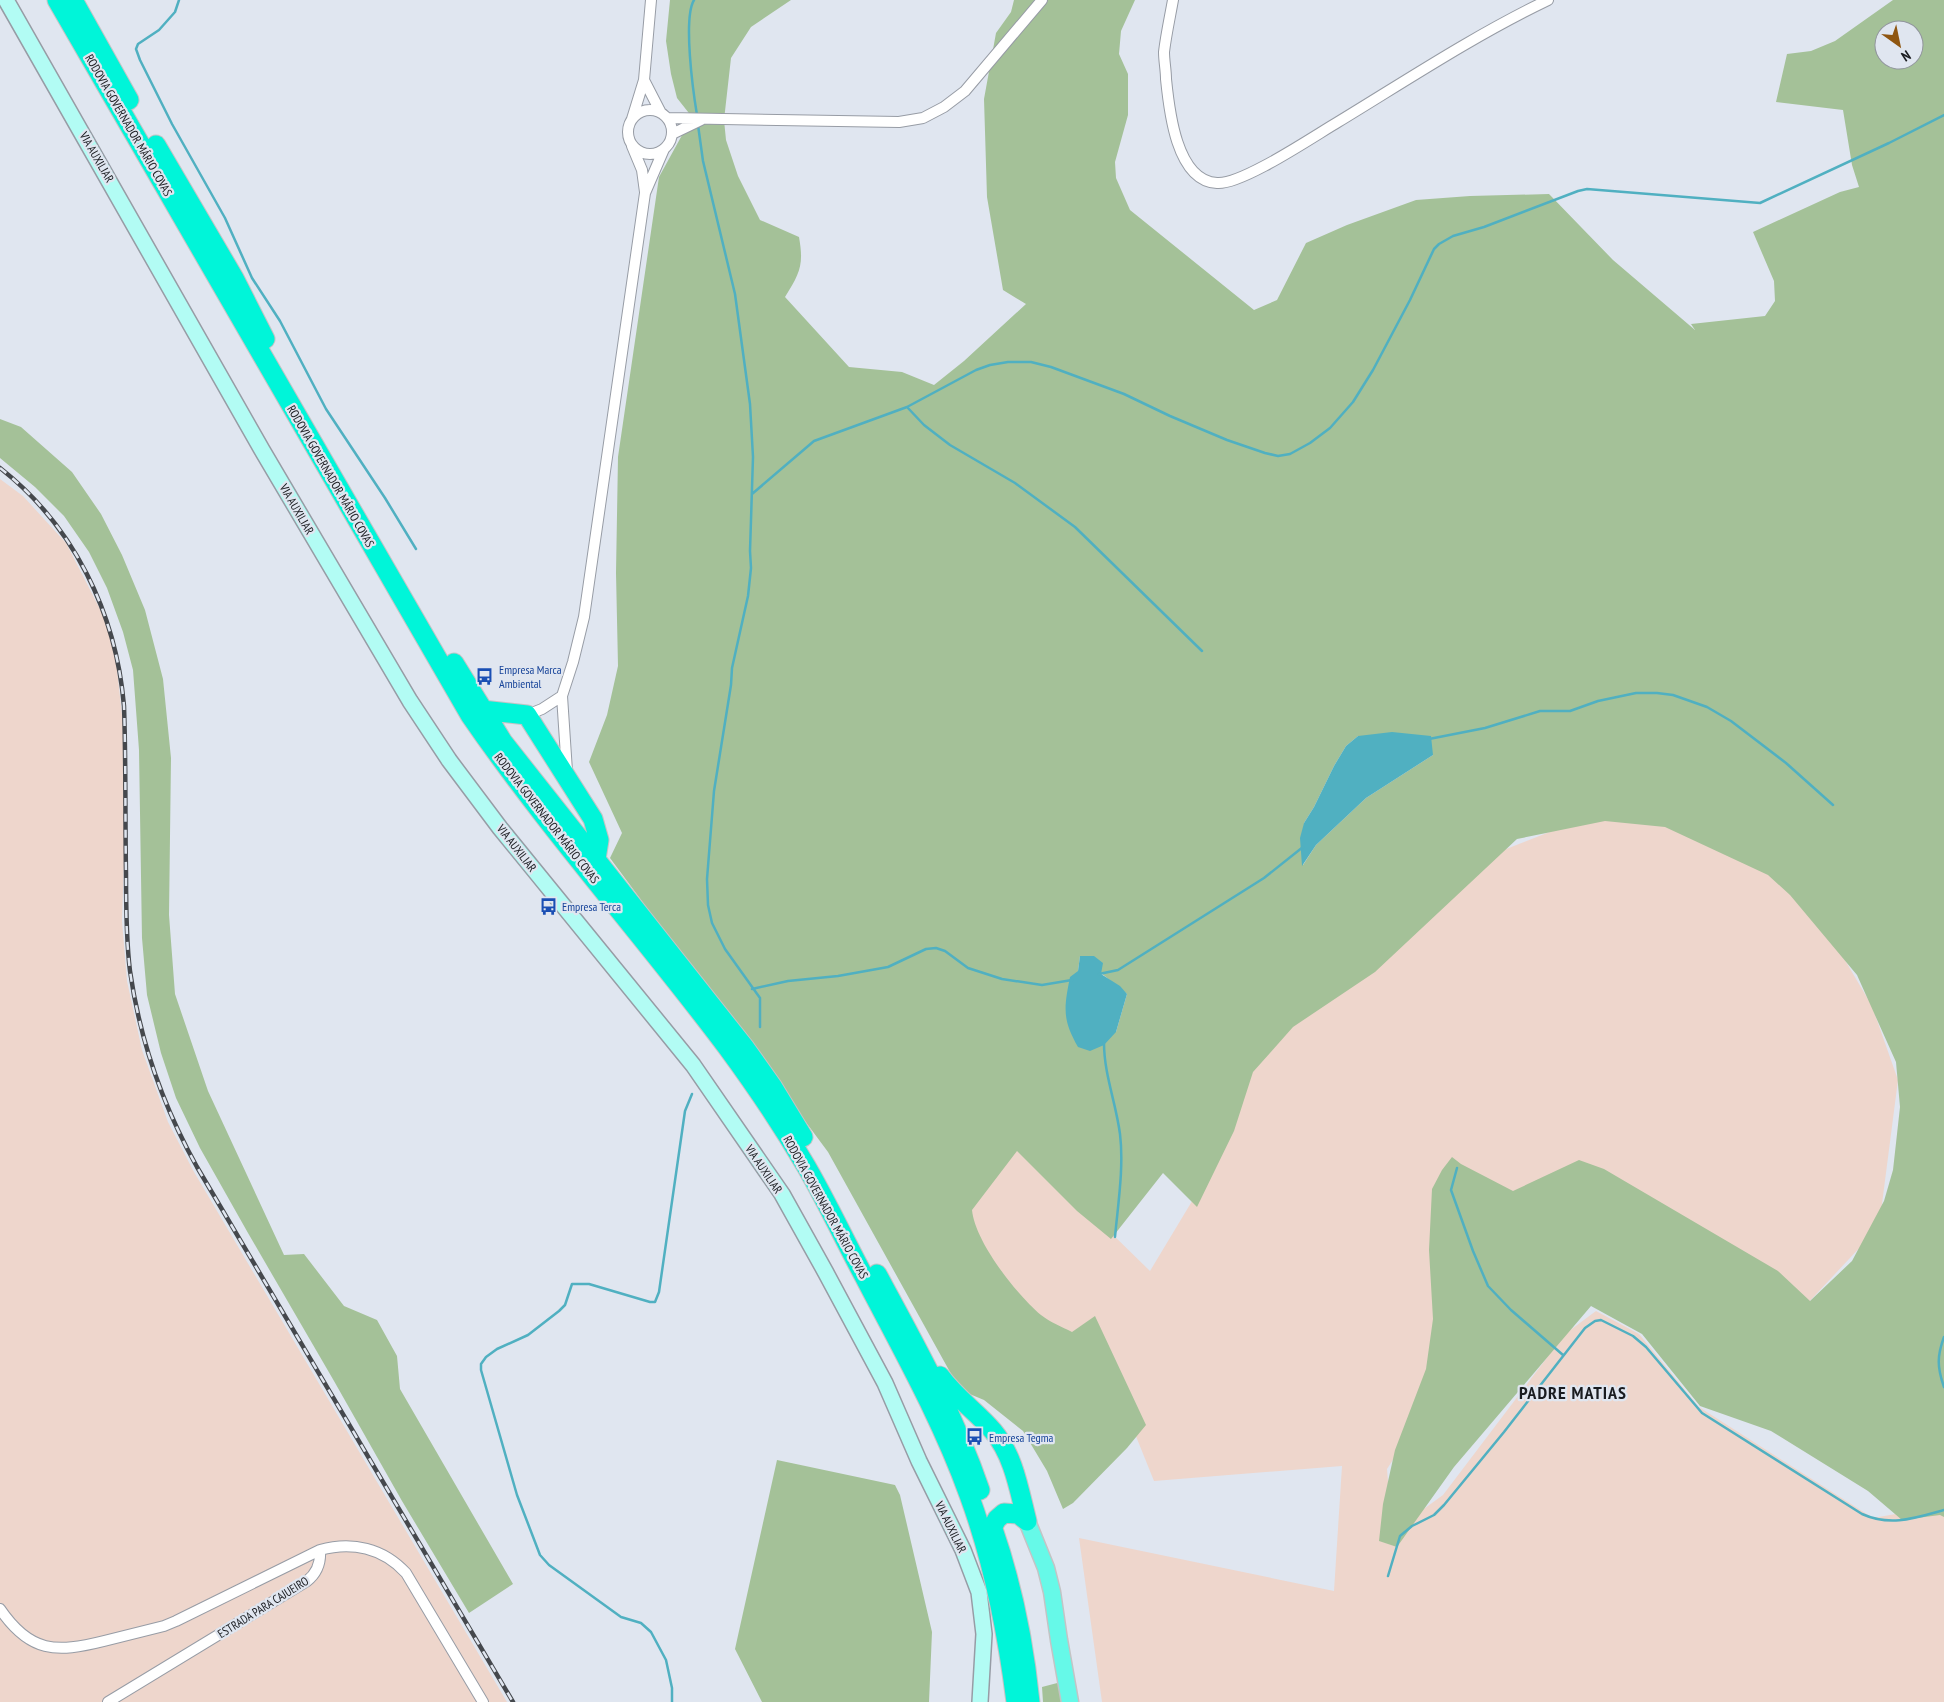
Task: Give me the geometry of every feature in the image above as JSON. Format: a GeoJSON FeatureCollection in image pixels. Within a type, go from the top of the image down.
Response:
{"type":"FeatureCollection","features":[{"type":"Feature","properties":{"kind":"highway","name":"RODOVIA GOVERNADOR MÁRIO COVAS"},"geometry":{"type":"LineString","coordinates":[[57,0],[470,715],[520,786],[652,950],[727,1047],[762,1095],[807,1167],[924,1392],[951,1450],[968,1493],[988,1552],[999,1594],[1007,1632],[1016,1702]]}},
{"type":"Feature","properties":{"kind":"highway","name":"RODOVIA GOVERNADOR MÁRIO COVAS"},"geometry":{"type":"LineString","coordinates":[[73,0],[234,278],[275,357],[482,710],[503,742],[745,1048],[772,1086],[821,1167],[952,1417],[970,1462],[1003,1556],[1027,1671],[1030,1702]]}},
{"type":"Feature","properties":{"kind":"highway"},"geometry":{"type":"LineString","coordinates":[[482,710],[527,714],[593,819],[599,840],[596,859]]}},
{"type":"Feature","properties":{"kind":"highway"},"geometry":{"type":"LineString","coordinates":[[910,1335],[950,1390],[999,1439],[1012,1464],[1027,1521]]}},
{"type":"Feature","properties":{"kind":"highway"},"geometry":{"type":"LineString","coordinates":[[992,1528],[997,1519],[1004,1513],[1018,1514],[1027,1521]]}},
{"type":"Feature","properties":{"kind":"main road"},"geometry":{"type":"LineString","coordinates":[[1027,1521],[1046,1568],[1052,1592],[1070,1702]]}},
{"type":"Feature","properties":{"kind":"street","name":"VIA AUXILIAR"},"geometry":{"type":"LineString","coordinates":[[6,0],[262,450],[449,760],[500,828],[692,1065],[787,1203],[885,1382],[918,1461],[966,1558],[979,1592],[984,1634],[980,1702]]}},
{"type":"Feature","properties":{"kind":"street"},"geometry":{"type":"LineString","coordinates":[[645,193],[642,170],[629,137],[628,129],[644,80],[651,0]]}},
{"type":"Feature","properties":{"kind":"street"},"geometry":{"type":"LineString","coordinates":[[631,121],[637,114],[645,110],[653,110],[664,115],[702,120],[899,122],[923,118],[944,107],[966,91],[1042,0]]}},
{"type":"Feature","properties":{"kind":"street"},"geometry":{"type":"LineString","coordinates":[[1173,0],[1164,53],[1172,124],[1177,145],[1187,162],[1203,177],[1209,182],[1218,183],[1238,180],[1508,19],[1548,0]]}},
{"type":"Feature","properties":{"kind":"street"},"geometry":{"type":"LineString","coordinates":[[567,776],[562,696],[584,617],[645,193],[672,134],[672,126],[644,80]]}},
{"type":"Feature","properties":{"kind":"street"},"geometry":{"type":"LineString","coordinates":[[672,134],[702,120]]}},
{"type":"Feature","properties":{"kind":"street"},"geometry":{"type":"LineString","coordinates":[[629,137],[633,145],[647,153],[656,153],[664,149]]}},
{"type":"Feature","properties":{"kind":"street"},"geometry":{"type":"LineString","coordinates":[[527,714],[542,709],[562,696]]}},
{"type":"Feature","properties":{"kind":"street"},"geometry":{"type":"LineString","coordinates":[[0,1609],[15,1629],[31,1640],[49,1647],[75,1648],[164,1626],[320,1550],[341,1546],[360,1547],[379,1553],[394,1562],[410,1580],[483,1702]]}},
{"type":"Feature","properties":{"kind":"street","name":"ESTRADA PARA CAJUEIRO"},"geometry":{"type":"LineString","coordinates":[[108,1702],[307,1581],[314,1575],[319,1566],[320,1550]]}},
{"type":"Feature","properties":{"kind":"shaded area"},"geometry":{"type":"Polygon","coordinates":[[[0,479],[23,496],[66,543],[102,613],[115,651],[127,761],[122,921],[127,981],[142,1050],[168,1122],[194,1172],[507,1702],[0,1702],[0,479]]]}},
{"type":"Feature","properties":{"kind":"shaded area"},"geometry":{"type":"Polygon","coordinates":[[[1593,815],[1669,822],[1781,872],[1829,933],[1872,1006],[1898,1080],[1879,1227],[1805,1306],[1709,1237],[1438,1390],[1387,1469],[1392,1532],[1443,1495],[1565,1334],[1596,1311],[1639,1334],[1699,1407],[1873,1518],[1935,1507],[1944,1511],[1944,1702],[1102,1702],[1079,1538],[1334,1591],[1342,1466],[1154,1481],[1094,1332],[1067,1348],[998,1283],[951,1204],[1015,1139],[1150,1271],[1224,1148],[1255,1054],[1501,851],[1593,815]]]}},
{"type":"Feature","properties":{"kind":"green space"},"geometry":{"type":"Polygon","coordinates":[[[670,0],[791,0],[751,27],[731,58],[724,120],[726,140],[738,176],[760,220],[799,237],[800,268],[785,297],[849,367],[902,372],[934,385],[964,361],[1026,304],[1003,290],[987,197],[984,99],[996,33],[1011,12],[1014,0],[1135,0],[1121,31],[1119,54],[1128,74],[1128,115],[1115,162],[1116,178],[1130,210],[1254,310],[1277,300],[1306,243],[1347,225],[1416,200],[1470,196],[1549,194],[1613,260],[1695,330],[1691,324],[1765,316],[1775,301],[1774,281],[1753,232],[1840,192],[1859,187],[1852,165],[1843,110],[1776,102],[1787,54],[1811,51],[1835,41],[1893,0],[1944,0],[1944,1517],[1940,1515],[1902,1520],[1868,1491],[1771,1431],[1700,1406],[1642,1334],[1591,1306],[1454,1467],[1397,1547],[1379,1541],[1383,1504],[1395,1450],[1426,1369],[1433,1319],[1429,1250],[1432,1189],[1442,1170],[1452,1157],[1461,1164],[1513,1191],[1579,1160],[1604,1169],[1778,1271],[1810,1301],[1852,1261],[1884,1201],[1893,1170],[1900,1107],[1896,1062],[1857,975],[1790,895],[1768,875],[1665,827],[1605,821],[1517,839],[1375,972],[1293,1027],[1253,1072],[1234,1131],[1197,1207],[1163,1173],[1111,1239],[1077,1211],[1017,1151],[972,1210],[981,1237],[1009,1281],[1031,1306],[1045,1318],[1072,1332],[1095,1316],[1146,1425],[1127,1448],[1073,1503],[1063,1509],[1047,1471],[1023,1431],[984,1400],[960,1390],[828,1152],[610,858],[622,833],[589,762],[607,715],[618,666],[616,573],[618,457],[659,177],[692,117],[677,98],[666,41],[670,0]],[[1358,736],[1346,746],[1304,823],[1303,865],[1316,845],[1366,798],[1433,755],[1358,736]],[[1080,956],[1078,971],[1116,1032],[1127,994],[1080,956]]]}},
{"type":"Feature","properties":{"kind":"green space"},"geometry":{"type":"Polygon","coordinates":[[[0,419],[21,427],[72,472],[101,514],[122,555],[145,610],[163,679],[171,758],[169,915],[175,994],[208,1091],[284,1255],[304,1254],[344,1306],[377,1320],[397,1356],[400,1389],[513,1584],[469,1613],[402,1501],[248,1233],[200,1148],[176,1098],[161,1053],[147,995],[142,938],[139,750],[133,670],[123,632],[107,588],[89,552],[64,516],[35,487],[0,458],[0,419]]]}},
{"type":"Feature","properties":{"kind":"green space"},"geometry":{"type":"Polygon","coordinates":[[[777,1460],[895,1485],[900,1495],[932,1632],[929,1702],[762,1702],[735,1649],[777,1460]]]}},
{"type":"Feature","properties":{"kind":"green space"},"geometry":{"type":"Polygon","coordinates":[[[1061,1682],[1068,1702],[1043,1702],[1042,1687],[1061,1682]]]}},
{"type":"Feature","properties":{"kind":"water"},"geometry":{"type":"Polygon","coordinates":[[[1392,732],[1431,736],[1433,755],[1366,798],[1316,845],[1302,866],[1300,838],[1304,823],[1346,746],[1358,736],[1392,732]]]}},
{"type":"Feature","properties":{"kind":"water"},"geometry":{"type":"Polygon","coordinates":[[[1080,956],[1094,956],[1103,963],[1101,974],[1120,986],[1127,994],[1116,1032],[1104,1045],[1090,1051],[1078,1047],[1069,1029],[1066,1013],[1066,997],[1070,977],[1078,971],[1080,956]]]}},
{"type":"Feature","properties":{"kind":"waterway"},"geometry":{"type":"LineString","coordinates":[[179,0],[175,12],[159,30],[138,44],[136,49],[140,60],[172,124],[225,218],[252,278],[280,321],[326,409],[385,498],[416,549]]}},
{"type":"Feature","properties":{"kind":"waterway"},"geometry":{"type":"LineString","coordinates":[[694,0],[689,22],[689,38],[691,73],[697,115]]}},
{"type":"Feature","properties":{"kind":"waterway"},"geometry":{"type":"LineString","coordinates":[[752,494],[814,441],[907,407],[976,370],[1008,362],[1031,362],[1051,367],[1124,394],[1227,440],[1278,456],[1290,454],[1310,443],[1330,428],[1353,402],[1373,370],[1410,300],[1434,249],[1453,236],[1484,227],[1587,189],[1760,203],[1889,143],[1944,115]]}},
{"type":"Feature","properties":{"kind":"waterway"},"geometry":{"type":"LineString","coordinates":[[698,125],[703,161],[735,294],[750,404],[753,457],[751,568],[748,596],[732,668],[714,791],[707,879],[708,905],[712,923],[725,949],[760,998],[760,1027]]}},
{"type":"Feature","properties":{"kind":"waterway"},"geometry":{"type":"LineString","coordinates":[[907,407],[924,425],[950,445],[1015,483],[1075,527],[1202,651]]}},
{"type":"Feature","properties":{"kind":"waterway"},"geometry":{"type":"LineString","coordinates":[[1429,739],[1485,728],[1540,711],[1570,711],[1598,701],[1636,693],[1673,695],[1707,707],[1731,721],[1786,763],[1833,805]]}},
{"type":"Feature","properties":{"kind":"waterway"},"geometry":{"type":"LineString","coordinates":[[1099,974],[1118,970],[1264,878],[1303,847]]}},
{"type":"Feature","properties":{"kind":"waterway"},"geometry":{"type":"LineString","coordinates":[[752,989],[788,981],[838,976],[888,967],[926,949],[936,948],[945,951],[968,968],[1002,979],[1042,985],[1072,980]]}},
{"type":"Feature","properties":{"kind":"waterway"},"geometry":{"type":"LineString","coordinates":[[1104,1043],[1106,1066],[1118,1122],[1121,1147],[1120,1186],[1115,1237]]}},
{"type":"Feature","properties":{"kind":"waterway"},"geometry":{"type":"LineString","coordinates":[[672,1702],[672,1688],[666,1660],[651,1632],[641,1623],[621,1617],[549,1565],[540,1555],[517,1495],[481,1370],[481,1364],[486,1357],[497,1349],[528,1335],[559,1311],[565,1305],[572,1284],[589,1284],[655,1302],[659,1292],[685,1111],[692,1094]]}},
{"type":"Feature","properties":{"kind":"waterway"},"geometry":{"type":"LineString","coordinates":[[1457,1168],[1451,1190],[1488,1286],[1511,1310],[1563,1355]]}},
{"type":"Feature","properties":{"kind":"waterway"},"geometry":{"type":"LineString","coordinates":[[1388,1576],[1400,1536],[1412,1526],[1434,1515],[1444,1505],[1585,1328],[1595,1321],[1601,1320],[1633,1336],[1646,1347],[1702,1413],[1862,1514],[1893,1521],[1944,1510]]}},
{"type":"Feature","properties":{"kind":"waterway"},"geometry":{"type":"LineString","coordinates":[[1944,1337],[1939,1362],[1944,1387]]}},
{"type":"Feature","properties":{"kind":"railway"},"geometry":{"type":"LineString","coordinates":[[0,468],[26,491],[70,544],[87,574],[101,605],[112,638],[124,706],[126,910],[130,971],[140,1023],[163,1097],[197,1167],[513,1702]]}},
{"type":"Feature","properties":{"kind":"place","name":"Empresa Marca Ambiental"},"geometry":{"type":"Point","coordinates":[485,676]}},
{"type":"Feature","properties":{"kind":"place","name":"Empresa Terca"},"geometry":{"type":"Point","coordinates":[548,906]}},
{"type":"Feature","properties":{"kind":"place","name":"Empresa Tegma"},"geometry":{"type":"Point","coordinates":[975,1437]}},
{"type":"Feature","properties":{"kind":"district","name":"PADRE MATIAS"},"geometry":{"type":"Point","coordinates":[1573,1392]}}]}
